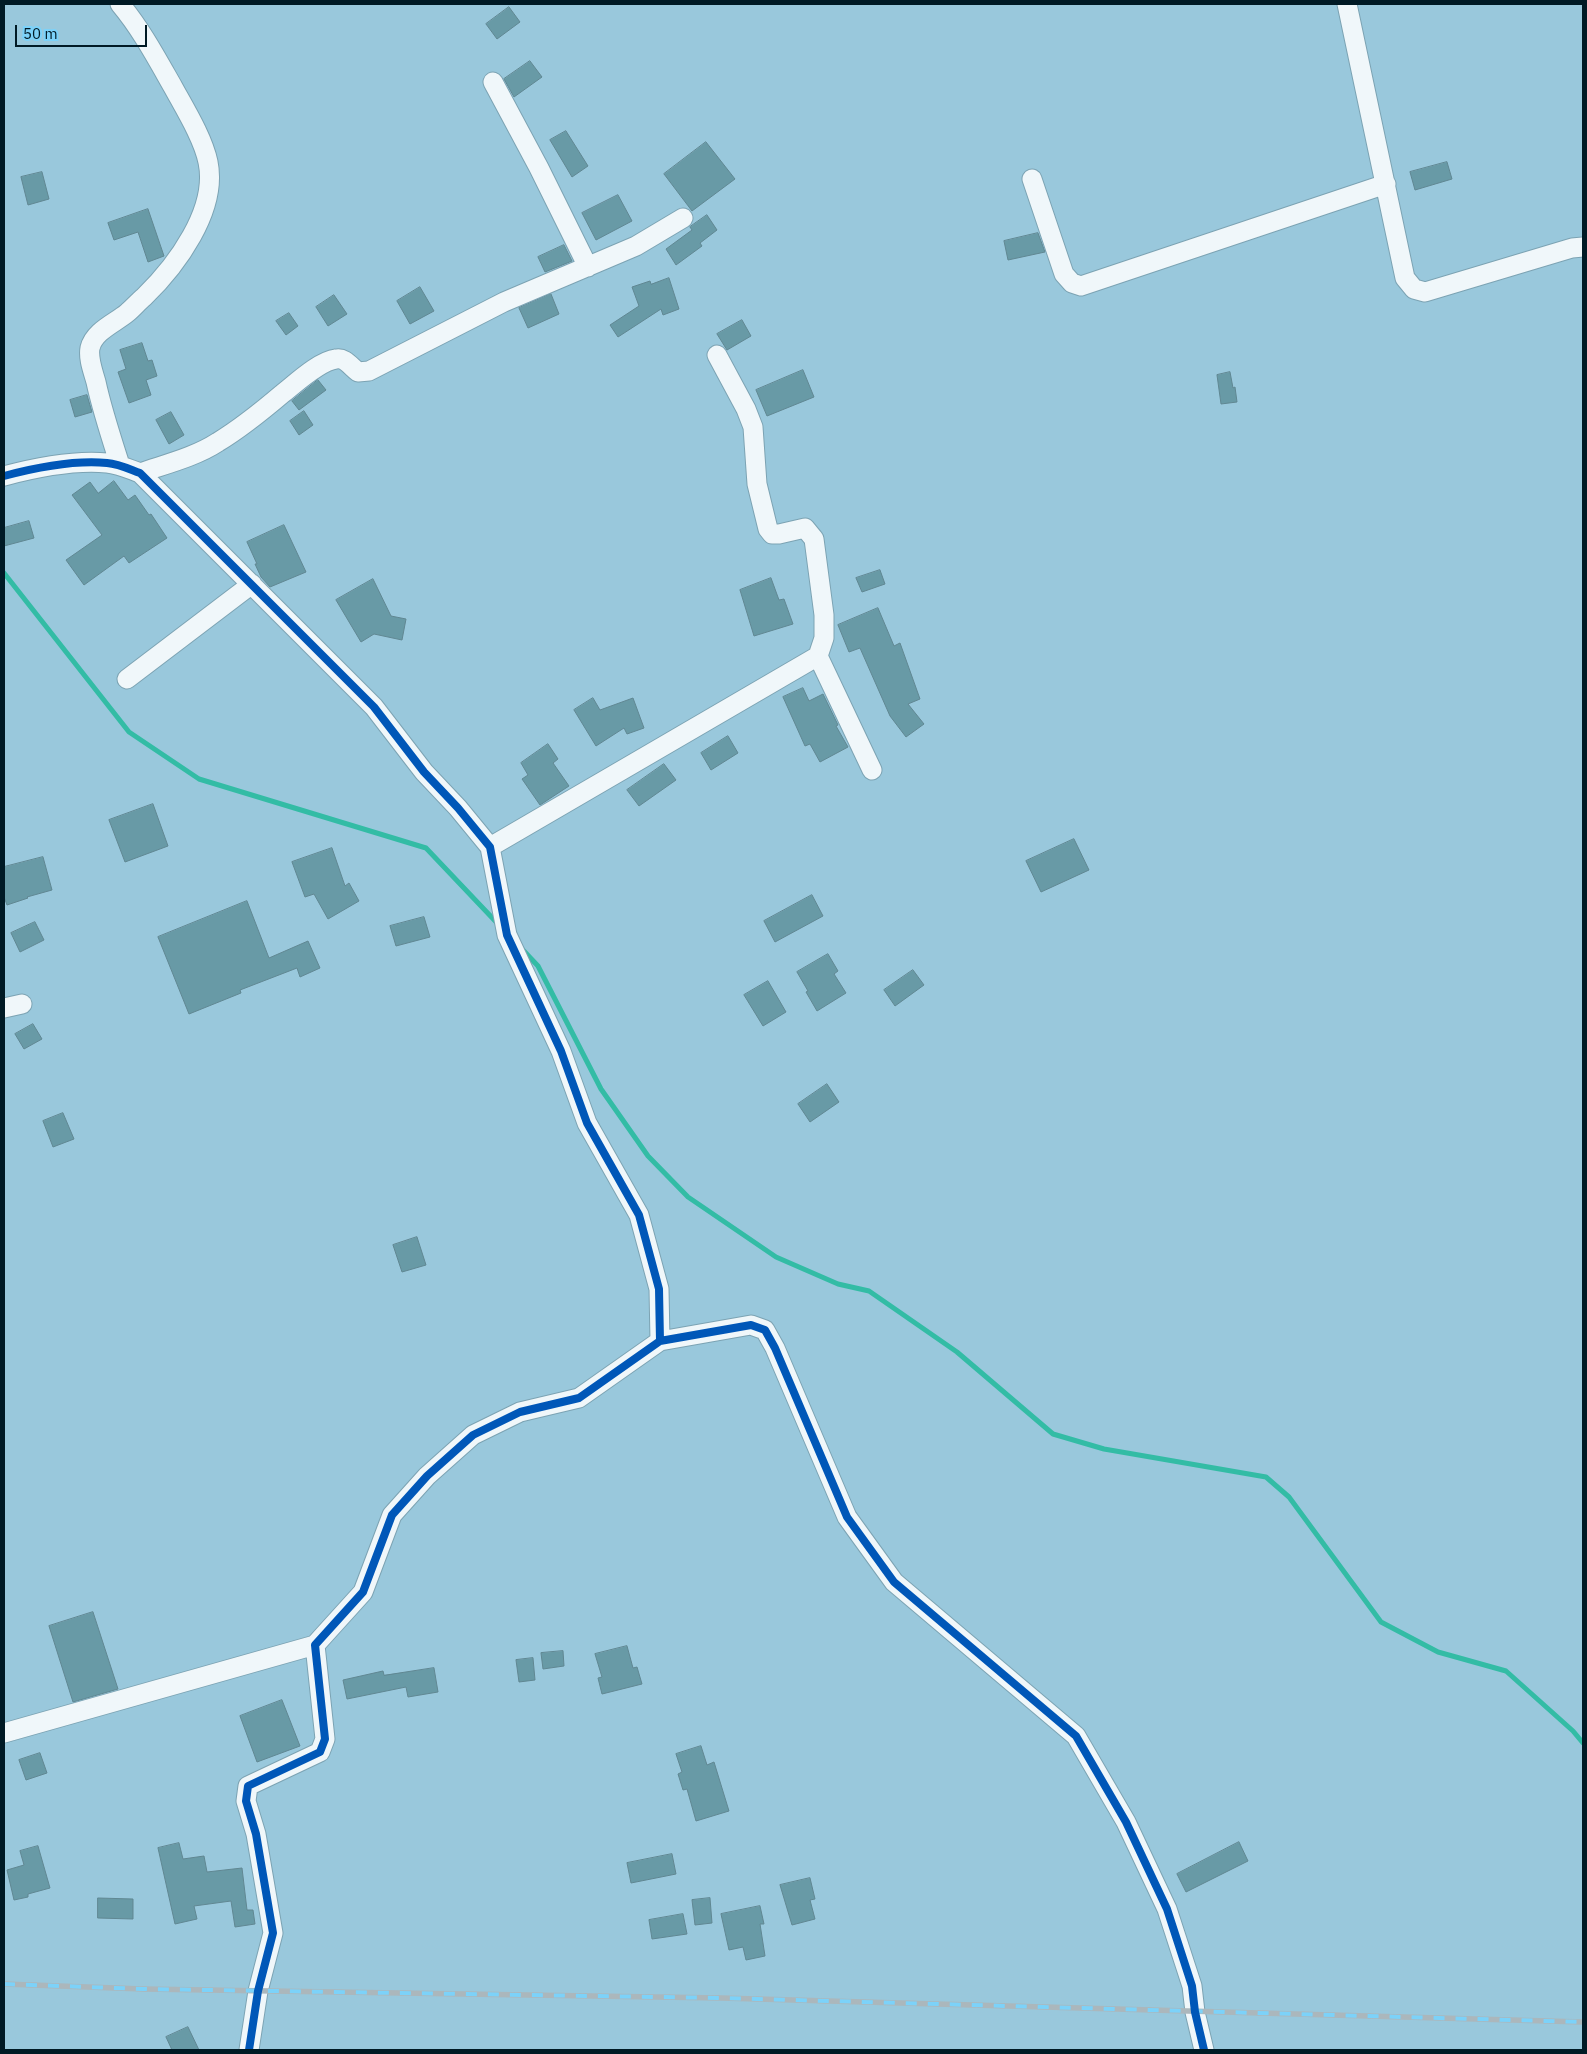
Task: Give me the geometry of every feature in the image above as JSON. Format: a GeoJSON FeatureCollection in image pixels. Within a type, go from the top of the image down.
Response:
{"type":"FeatureCollection","features":[{"type":"Feature","properties":{"kind":"street"},"geometry":{"type":"LineString","coordinates":[[120,4],[163,70],[187,112],[208,161],[210,179],[207,200],[193,236],[148,293],[129,312],[99,333],[90,349],[90,358],[99,398],[120,465]]}},
{"type":"Feature","properties":{"kind":"street"},"geometry":{"type":"LineString","coordinates":[[1347,4],[1405,278],[1414,289],[1425,292],[1572,248],[1583,247]]}},
{"type":"Feature","properties":{"kind":"street"},"geometry":{"type":"LineString","coordinates":[[493,82],[539,168],[588,267]]}},
{"type":"Feature","properties":{"kind":"street"},"geometry":{"type":"LineString","coordinates":[[1032,179],[1064,274],[1072,283],[1081,286],[1386,184]]}},
{"type":"Feature","properties":{"kind":"street"},"geometry":{"type":"LineString","coordinates":[[140,473],[189,456],[218,443],[256,416],[311,371],[328,361],[337,358],[342,359],[358,372],[369,370],[504,302],[636,246],[683,218]]}},
{"type":"Feature","properties":{"kind":"street"},"geometry":{"type":"LineString","coordinates":[[490,847],[818,656],[824,638],[824,615],[814,539],[805,528],[779,534],[772,534],[768,529],[757,484],[753,428],[746,409],[717,355]]}},
{"type":"Feature","properties":{"kind":"street"},"geometry":{"type":"LineString","coordinates":[[4,476],[71,464],[108,463],[120,465],[140,473],[374,707],[424,772],[458,808],[490,847],[507,936],[561,1051],[587,1123],[639,1215],[659,1289],[660,1341]]}},
{"type":"Feature","properties":{"kind":"street"},"geometry":{"type":"LineString","coordinates":[[127,679],[252,584]]}},
{"type":"Feature","properties":{"kind":"street"},"geometry":{"type":"LineString","coordinates":[[818,656],[872,770]]}},
{"type":"Feature","properties":{"kind":"street"},"geometry":{"type":"LineString","coordinates":[[4,1008],[22,1004]]}},
{"type":"Feature","properties":{"kind":"street"},"geometry":{"type":"LineString","coordinates":[[4,1733],[315,1645],[363,1592],[392,1515],[427,1476],[473,1435],[520,1412],[579,1398],[660,1341],[751,1325],[765,1330],[775,1348],[847,1517],[894,1582],[1076,1736],[1126,1822],[1167,1909],[1192,1986],[1195,2012],[1204,2050]]}},
{"type":"Feature","properties":{"kind":"street"},"geometry":{"type":"LineString","coordinates":[[249,2050],[258,1991],[273,1933],[256,1834],[246,1801],[248,1786],[320,1752],[325,1739],[315,1645]]}},
{"type":"Feature","properties":{"kind":"building"},"geometry":{"type":"Polygon","coordinates":[[[509,7],[520,22],[497,39],[486,24],[509,7]]]}},
{"type":"Feature","properties":{"kind":"building"},"geometry":{"type":"Polygon","coordinates":[[[530,61],[542,77],[514,97],[504,79],[530,61]]]}},
{"type":"Feature","properties":{"kind":"building"},"geometry":{"type":"Polygon","coordinates":[[[566,131],[588,166],[572,177],[550,140],[566,131]]]}},
{"type":"Feature","properties":{"kind":"building"},"geometry":{"type":"Polygon","coordinates":[[[706,142],[735,179],[692,211],[664,174],[706,142]]]}},
{"type":"Feature","properties":{"kind":"building"},"geometry":{"type":"Polygon","coordinates":[[[1447,162],[1452,179],[1415,190],[1410,172],[1447,162]]]}},
{"type":"Feature","properties":{"kind":"building"},"geometry":{"type":"Polygon","coordinates":[[[42,172],[49,199],[28,205],[21,177],[42,172]]]}},
{"type":"Feature","properties":{"kind":"building"},"geometry":{"type":"Polygon","coordinates":[[[618,195],[632,221],[596,240],[582,213],[618,195]]]}},
{"type":"Feature","properties":{"kind":"building"},"geometry":{"type":"Polygon","coordinates":[[[148,209],[164,256],[148,262],[138,232],[114,240],[108,223],[148,209]]]}},
{"type":"Feature","properties":{"kind":"building"},"geometry":{"type":"Polygon","coordinates":[[[707,215],[717,230],[700,243],[702,246],[676,265],[666,249],[692,230],[690,227],[707,215]]]}},
{"type":"Feature","properties":{"kind":"building"},"geometry":{"type":"Polygon","coordinates":[[[1038,233],[1045,252],[1008,260],[1004,241],[1038,233]]]}},
{"type":"Feature","properties":{"kind":"building"},"geometry":{"type":"Polygon","coordinates":[[[564,245],[572,261],[545,272],[538,257],[564,245]]]}},
{"type":"Feature","properties":{"kind":"building"},"geometry":{"type":"Polygon","coordinates":[[[669,278],[679,309],[663,315],[661,309],[618,337],[610,325],[639,306],[632,287],[650,281],[651,284],[669,278]]]}},
{"type":"Feature","properties":{"kind":"building"},"geometry":{"type":"Polygon","coordinates":[[[420,287],[434,311],[410,324],[397,301],[420,287]]]}},
{"type":"Feature","properties":{"kind":"building"},"geometry":{"type":"Polygon","coordinates":[[[551,294],[559,314],[528,328],[519,308],[551,294]]]}},
{"type":"Feature","properties":{"kind":"building"},"geometry":{"type":"Polygon","coordinates":[[[334,295],[347,314],[328,326],[316,307],[334,295]]]}},
{"type":"Feature","properties":{"kind":"building"},"geometry":{"type":"Polygon","coordinates":[[[289,313],[298,326],[286,335],[276,321],[289,313]]]}},
{"type":"Feature","properties":{"kind":"building"},"geometry":{"type":"Polygon","coordinates":[[[742,320],[751,336],[727,350],[717,334],[742,320]]]}},
{"type":"Feature","properties":{"kind":"building"},"geometry":{"type":"Polygon","coordinates":[[[142,343],[148,361],[152,360],[157,376],[146,380],[151,395],[129,403],[118,372],[126,369],[120,350],[142,343]]]}},
{"type":"Feature","properties":{"kind":"building"},"geometry":{"type":"Polygon","coordinates":[[[803,370],[814,397],[767,416],[756,390],[803,370]]]}},
{"type":"Feature","properties":{"kind":"building"},"geometry":{"type":"Polygon","coordinates":[[[1230,372],[1237,402],[1221,404],[1217,375],[1230,372]]]}},
{"type":"Feature","properties":{"kind":"building"},"geometry":{"type":"Polygon","coordinates":[[[318,380],[326,390],[299,410],[292,401],[318,380]]]}},
{"type":"Feature","properties":{"kind":"building"},"geometry":{"type":"Polygon","coordinates":[[[87,395],[92,412],[75,417],[70,400],[87,395]]]}},
{"type":"Feature","properties":{"kind":"building"},"geometry":{"type":"Polygon","coordinates":[[[304,411],[313,425],[299,435],[290,421],[304,411]]]}},
{"type":"Feature","properties":{"kind":"building"},"geometry":{"type":"Polygon","coordinates":[[[171,412],[184,435],[169,444],[156,420],[171,412]]]}},
{"type":"Feature","properties":{"kind":"building"},"geometry":{"type":"Polygon","coordinates":[[[114,481],[128,500],[135,495],[167,538],[129,563],[124,556],[84,585],[66,560],[102,535],[72,495],[90,482],[98,493],[114,481]]]}},
{"type":"Feature","properties":{"kind":"building"},"geometry":{"type":"Polygon","coordinates":[[[29,521],[34,538],[4,546],[4,528],[29,521]]]}},
{"type":"Feature","properties":{"kind":"building"},"geometry":{"type":"Polygon","coordinates":[[[284,525],[306,572],[270,587],[261,577],[247,542],[284,525]]]}},
{"type":"Feature","properties":{"kind":"building"},"geometry":{"type":"Polygon","coordinates":[[[880,570],[885,584],[862,592],[856,578],[880,570]]]}},
{"type":"Feature","properties":{"kind":"building"},"geometry":{"type":"Polygon","coordinates":[[[771,578],[779,600],[784,599],[793,624],[754,636],[740,590],[771,578]]]}},
{"type":"Feature","properties":{"kind":"building"},"geometry":{"type":"Polygon","coordinates":[[[373,579],[391,616],[406,619],[402,640],[374,634],[361,642],[336,600],[373,579]]]}},
{"type":"Feature","properties":{"kind":"building"},"geometry":{"type":"Polygon","coordinates":[[[878,608],[894,646],[900,643],[920,699],[908,704],[924,724],[906,737],[890,716],[860,648],[849,652],[838,625],[878,608]]]}},
{"type":"Feature","properties":{"kind":"building"},"geometry":{"type":"Polygon","coordinates":[[[803,688],[809,701],[823,694],[838,725],[836,726],[848,747],[820,762],[810,744],[805,746],[783,697],[803,688]]]}},
{"type":"Feature","properties":{"kind":"building"},"geometry":{"type":"Polygon","coordinates":[[[593,698],[600,710],[633,698],[644,728],[627,734],[624,728],[596,746],[574,710],[593,698]]]}},
{"type":"Feature","properties":{"kind":"building"},"geometry":{"type":"Polygon","coordinates":[[[728,736],[738,753],[711,770],[701,753],[728,736]]]}},
{"type":"Feature","properties":{"kind":"building"},"geometry":{"type":"Polygon","coordinates":[[[548,744],[558,759],[553,763],[569,786],[540,805],[522,779],[528,775],[521,763],[548,744]]]}},
{"type":"Feature","properties":{"kind":"building"},"geometry":{"type":"Polygon","coordinates":[[[664,764],[676,780],[639,806],[627,790],[664,764]]]}},
{"type":"Feature","properties":{"kind":"building"},"geometry":{"type":"Polygon","coordinates":[[[153,804],[168,846],[125,862],[109,820],[153,804]]]}},
{"type":"Feature","properties":{"kind":"building"},"geometry":{"type":"Polygon","coordinates":[[[1074,839],[1089,870],[1041,892],[1026,861],[1074,839]]]}},
{"type":"Feature","properties":{"kind":"building"},"geometry":{"type":"Polygon","coordinates":[[[332,848],[345,886],[349,883],[359,901],[328,919],[314,894],[305,897],[292,862],[332,848]]]}},
{"type":"Feature","properties":{"kind":"building"},"geometry":{"type":"Polygon","coordinates":[[[43,857],[52,890],[7,905],[4,897],[4,867],[43,857]]]}},
{"type":"Feature","properties":{"kind":"building"},"geometry":{"type":"Polygon","coordinates":[[[812,895],[823,916],[775,942],[764,921],[812,895]]]}},
{"type":"Feature","properties":{"kind":"building"},"geometry":{"type":"Polygon","coordinates":[[[247,901],[269,958],[308,941],[320,968],[300,977],[297,968],[240,990],[241,993],[189,1014],[158,937],[247,901]]]}},
{"type":"Feature","properties":{"kind":"building"},"geometry":{"type":"Polygon","coordinates":[[[424,917],[430,937],[396,946],[390,926],[424,917]]]}},
{"type":"Feature","properties":{"kind":"building"},"geometry":{"type":"Polygon","coordinates":[[[35,922],[44,940],[20,952],[11,933],[35,922]]]}},
{"type":"Feature","properties":{"kind":"building"},"geometry":{"type":"Polygon","coordinates":[[[828,954],[838,971],[834,974],[846,993],[817,1011],[797,972],[828,954]]]}},
{"type":"Feature","properties":{"kind":"building"},"geometry":{"type":"Polygon","coordinates":[[[913,970],[924,985],[895,1006],[884,990],[913,970]]]}},
{"type":"Feature","properties":{"kind":"building"},"geometry":{"type":"Polygon","coordinates":[[[768,981],[786,1012],[763,1026],[744,995],[768,981]]]}},
{"type":"Feature","properties":{"kind":"building"},"geometry":{"type":"Polygon","coordinates":[[[33,1024],[42,1039],[24,1049],[15,1034],[33,1024]]]}},
{"type":"Feature","properties":{"kind":"building"},"geometry":{"type":"Polygon","coordinates":[[[827,1084],[839,1102],[810,1122],[798,1104],[827,1084]]]}},
{"type":"Feature","properties":{"kind":"building"},"geometry":{"type":"Polygon","coordinates":[[[63,1113],[74,1139],[53,1147],[43,1121],[63,1113]]]}},
{"type":"Feature","properties":{"kind":"building"},"geometry":{"type":"Polygon","coordinates":[[[417,1237],[426,1265],[402,1272],[393,1245],[417,1237]]]}},
{"type":"Feature","properties":{"kind":"building"},"geometry":{"type":"Polygon","coordinates":[[[93,1612],[118,1689],[73,1702],[49,1626],[93,1612]]]}},
{"type":"Feature","properties":{"kind":"building"},"geometry":{"type":"Polygon","coordinates":[[[627,1646],[633,1668],[637,1667],[642,1684],[602,1694],[598,1678],[602,1677],[595,1654],[627,1646]]]}},
{"type":"Feature","properties":{"kind":"building"},"geometry":{"type":"Polygon","coordinates":[[[563,1651],[564,1666],[543,1669],[541,1653],[563,1651]]]}},
{"type":"Feature","properties":{"kind":"building"},"geometry":{"type":"Polygon","coordinates":[[[533,1658],[535,1680],[519,1682],[516,1660],[533,1658]]]}},
{"type":"Feature","properties":{"kind":"building"},"geometry":{"type":"Polygon","coordinates":[[[434,1668],[438,1692],[408,1697],[406,1687],[347,1699],[343,1680],[383,1671],[384,1675],[434,1668]]]}},
{"type":"Feature","properties":{"kind":"building"},"geometry":{"type":"Polygon","coordinates":[[[282,1700],[300,1746],[257,1762],[240,1716],[282,1700]]]}},
{"type":"Feature","properties":{"kind":"building"},"geometry":{"type":"Polygon","coordinates":[[[701,1746],[707,1765],[714,1762],[729,1811],[696,1821],[687,1789],[683,1790],[678,1774],[682,1772],[676,1754],[701,1746]]]}},
{"type":"Feature","properties":{"kind":"building"},"geometry":{"type":"Polygon","coordinates":[[[40,1753],[47,1773],[26,1780],[19,1760],[40,1753]]]}},
{"type":"Feature","properties":{"kind":"building"},"geometry":{"type":"Polygon","coordinates":[[[1239,1842],[1248,1861],[1186,1892],[1177,1874],[1239,1842]]]}},
{"type":"Feature","properties":{"kind":"building"},"geometry":{"type":"Polygon","coordinates":[[[179,1843],[183,1859],[204,1856],[207,1872],[242,1868],[247,1910],[253,1910],[255,1924],[235,1927],[231,1901],[194,1906],[197,1919],[175,1924],[158,1848],[179,1843]]]}},
{"type":"Feature","properties":{"kind":"building"},"geometry":{"type":"Polygon","coordinates":[[[38,1846],[50,1888],[28,1894],[28,1897],[14,1900],[7,1870],[24,1865],[20,1851],[38,1846]]]}},
{"type":"Feature","properties":{"kind":"building"},"geometry":{"type":"Polygon","coordinates":[[[672,1854],[676,1874],[631,1883],[627,1863],[672,1854]]]}},
{"type":"Feature","properties":{"kind":"building"},"geometry":{"type":"Polygon","coordinates":[[[810,1878],[815,1899],[810,1900],[815,1919],[792,1925],[780,1885],[810,1878]]]}},
{"type":"Feature","properties":{"kind":"building"},"geometry":{"type":"Polygon","coordinates":[[[98,1898],[133,1899],[133,1919],[98,1918],[98,1898]]]}},
{"type":"Feature","properties":{"kind":"building"},"geometry":{"type":"Polygon","coordinates":[[[710,1898],[712,1923],[695,1925],[692,1900],[710,1898]]]}},
{"type":"Feature","properties":{"kind":"building"},"geometry":{"type":"Polygon","coordinates":[[[760,1906],[764,1924],[760,1924],[765,1956],[746,1960],[743,1947],[729,1950],[721,1914],[760,1906]]]}},
{"type":"Feature","properties":{"kind":"building"},"geometry":{"type":"Polygon","coordinates":[[[683,1914],[687,1934],[652,1939],[649,1920],[683,1914]]]}},
{"type":"Feature","properties":{"kind":"building"},"geometry":{"type":"Polygon","coordinates":[[[188,2027],[199,2050],[172,2050],[166,2037],[188,2027]]]}},
{"type":"Feature","properties":{"kind":"waterway"},"geometry":{"type":"LineString","coordinates":[[4,573],[129,732],[199,779],[426,848],[499,925]]}},
{"type":"Feature","properties":{"kind":"waterway"},"geometry":{"type":"LineString","coordinates":[[522,949],[538,966],[601,1089],[648,1156],[688,1197],[776,1257],[838,1284],[869,1291],[957,1352],[1053,1434],[1104,1449],[1266,1477],[1289,1497],[1381,1622],[1438,1652],[1506,1671],[1573,1731],[1583,1743]]}},
{"type":"Feature","properties":{"kind":"railway"},"geometry":{"type":"LineString","coordinates":[[4,1984],[143,1989],[721,1998],[1583,2022]]}},
{"type":"Feature","properties":{"kind":"cycle path"},"geometry":{"type":"LineString","coordinates":[[4,476],[42,468],[95,462],[124,467],[140,473],[374,707],[424,772],[458,808],[490,847],[507,935],[561,1051],[587,1123],[639,1215],[659,1289],[660,1341],[579,1398],[520,1412],[473,1435],[427,1476],[392,1515],[363,1592],[315,1645],[325,1739],[320,1752],[248,1786],[246,1801],[256,1834],[273,1933],[258,1991],[249,2050]]}},
{"type":"Feature","properties":{"kind":"cycle path"},"geometry":{"type":"LineString","coordinates":[[660,1341],[751,1325],[765,1330],[775,1348],[847,1517],[894,1582],[1076,1736],[1126,1822],[1167,1909],[1192,1986],[1195,2012],[1204,2050]]}}]}
